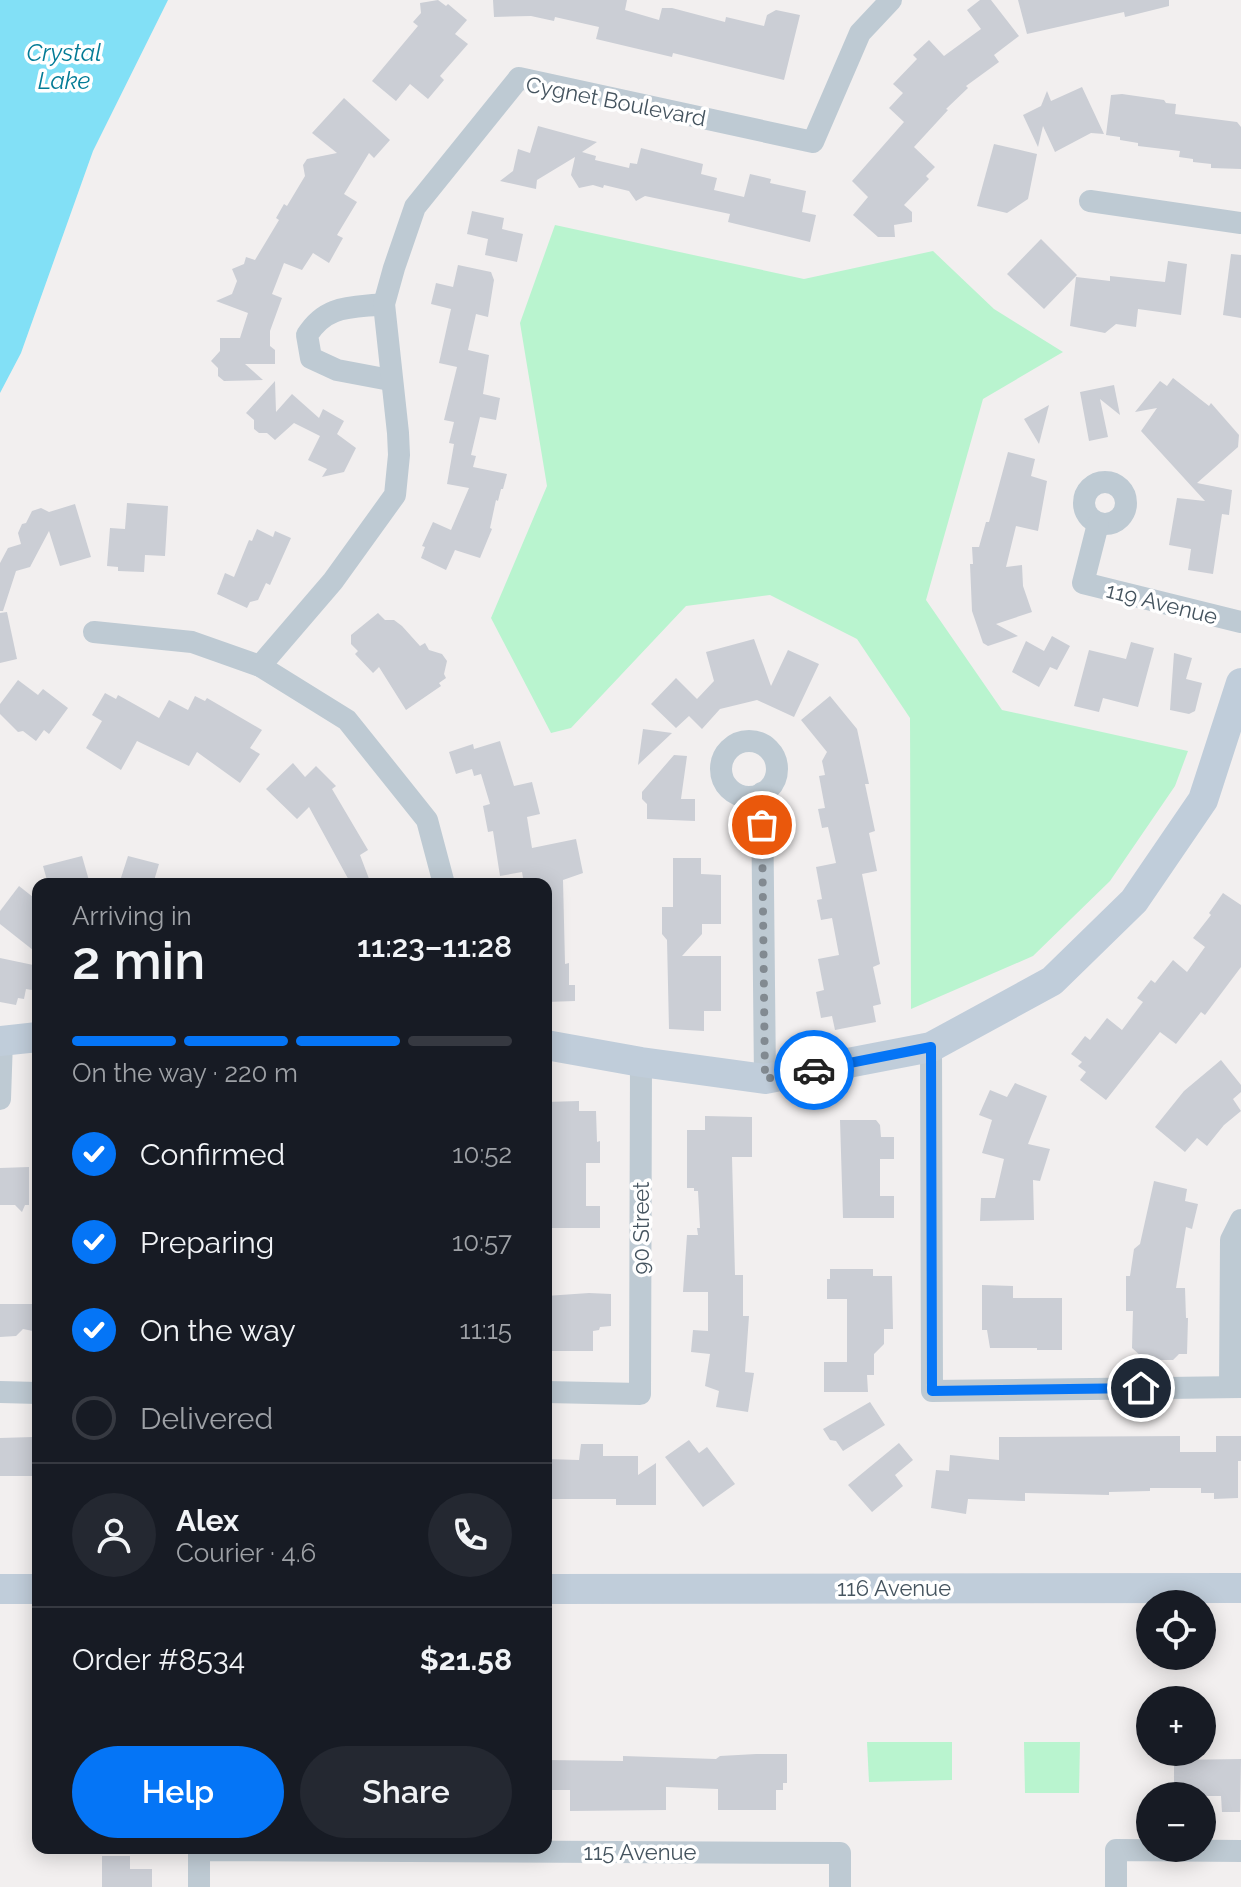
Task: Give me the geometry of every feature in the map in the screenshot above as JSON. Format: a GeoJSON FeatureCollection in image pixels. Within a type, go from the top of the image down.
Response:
{"type":"FeatureCollection","features":[{"type":"Feature","properties":{"kind":"street","name":"Cygnet Boulevard"},"geometry":{"type":"LineString","coordinates":[[260,666],[333,581],[395,495],[399,455],[384,304],[415,207],[519,78],[813,142],[860,33],[891,0]]}},
{"type":"Feature","properties":{"kind":"street"},"geometry":{"type":"LineString","coordinates":[[1090,201],[1241,223]]}},
{"type":"Feature","properties":{"kind":"street"},"geometry":{"type":"LineString","coordinates":[[384,304],[333,310],[316,321],[307,335],[311,358],[337,370],[390,380]]}},
{"type":"Feature","properties":{"kind":"street","name":"119 Avenue"},"geometry":{"type":"LineString","coordinates":[[1098,524],[1083,583],[1241,622]]}},
{"type":"Feature","properties":{"kind":"street"},"geometry":{"type":"LineString","coordinates":[[94,632],[192,642],[260,666],[347,720],[427,820],[442,878]]}},
{"type":"Feature","properties":{"kind":"street"},"geometry":{"type":"LineString","coordinates":[[552,1046],[765,1079],[931,1047],[1052,981],[1134,901],[1203,800],[1241,683]]}},
{"type":"Feature","properties":{"kind":"street"},"geometry":{"type":"LineString","coordinates":[[762,793],[765,1079]]}},
{"type":"Feature","properties":{"kind":"street"},"geometry":{"type":"LineString","coordinates":[[0,1099],[1,1040],[32,1037]]}},
{"type":"Feature","properties":{"kind":"street"},"geometry":{"type":"LineString","coordinates":[[931,1047],[932,1391],[1236,1387],[1231,1240],[1241,1220]]}},
{"type":"Feature","properties":{"kind":"street","name":"90 Street"},"geometry":{"type":"LineString","coordinates":[[552,1392],[640,1394],[641,1062]]}},
{"type":"Feature","properties":{"kind":"street"},"geometry":{"type":"LineString","coordinates":[[0,1392],[32,1393]]}},
{"type":"Feature","properties":{"kind":"street","name":"116 Avenue"},"geometry":{"type":"LineString","coordinates":[[552,1589],[1241,1588]]}},
{"type":"Feature","properties":{"kind":"street"},"geometry":{"type":"LineString","coordinates":[[0,1589],[32,1589]]}},
{"type":"Feature","properties":{"kind":"street"},"geometry":{"type":"LineString","coordinates":[[1116,1887],[1116,1850],[1241,1851]]}},
{"type":"Feature","properties":{"kind":"street","name":"115 Avenue"},"geometry":{"type":"LineString","coordinates":[[552,1852],[840,1853],[840,1887]]}},
{"type":"Feature","properties":{"kind":"street","name":"115 Avenue"},"geometry":{"type":"LineString","coordinates":[[199,1854],[199,1887]]}},
{"type":"Feature","properties":{"kind":"green space"},"geometry":{"type":"Polygon","coordinates":[[[555,225],[804,279],[933,251],[994,309],[1063,352],[983,399],[926,600],[1002,710],[1188,751],[1175,786],[1110,881],[1033,956],[911,1009],[910,718],[857,639],[770,595],[686,606],[571,728],[551,733],[491,618],[547,486],[520,323],[555,225]]]}},
{"type":"Feature","properties":{"kind":"green space"},"geometry":{"type":"Polygon","coordinates":[[[867,1742],[952,1742],[952,1780],[869,1782],[867,1742]]]}},
{"type":"Feature","properties":{"kind":"green space"},"geometry":{"type":"Polygon","coordinates":[[[1024,1742],[1080,1742],[1079,1793],[1025,1793],[1024,1742]]]}},
{"type":"Feature","properties":{"kind":"water","name":"Crystal Lake"},"geometry":{"type":"Polygon","coordinates":[[[0,0],[168,0],[93,151],[21,353],[0,393],[0,0]]]}},
{"type":"Feature","properties":{"kind":"building"},"geometry":{"type":"Polygon","coordinates":[[[438,0],[467,20],[455,34],[468,44],[440,76],[444,80],[428,99],[410,84],[396,101],[372,81],[418,26],[413,22],[421,13],[420,3],[438,0]]]}},
{"type":"Feature","properties":{"kind":"building"},"geometry":{"type":"Polygon","coordinates":[[[493,0],[627,0],[625,10],[659,20],[662,8],[672,8],[725,22],[726,17],[764,26],[767,15],[776,10],[800,15],[784,80],[673,53],[672,57],[596,39],[599,27],[555,17],[554,21],[531,16],[494,17],[493,0]]]}},
{"type":"Feature","properties":{"kind":"building"},"geometry":{"type":"Polygon","coordinates":[[[980,0],[991,0],[1019,36],[994,55],[999,62],[966,86],[968,88],[914,147],[935,167],[926,176],[929,179],[904,205],[912,212],[912,222],[894,225],[895,237],[878,237],[853,215],[868,197],[852,181],[904,122],[889,108],[903,93],[893,84],[917,59],[913,55],[929,40],[944,56],[981,29],[967,10],[980,0]]]}},
{"type":"Feature","properties":{"kind":"building"},"geometry":{"type":"Polygon","coordinates":[[[1018,0],[1169,0],[1169,6],[1125,17],[1124,12],[1027,34],[1018,0]]]}},
{"type":"Feature","properties":{"kind":"building"},"geometry":{"type":"Polygon","coordinates":[[[1082,87],[1104,134],[1091,133],[1055,152],[1043,126],[1038,147],[1023,115],[1041,106],[1047,91],[1051,101],[1082,87]]]}},
{"type":"Feature","properties":{"kind":"building"},"geometry":{"type":"Polygon","coordinates":[[[1122,94],[1176,104],[1175,114],[1237,122],[1241,127],[1241,169],[1211,168],[1211,164],[1179,157],[1180,151],[1138,146],[1138,143],[1106,135],[1111,95],[1122,94]]]}},
{"type":"Feature","properties":{"kind":"building"},"geometry":{"type":"Polygon","coordinates":[[[344,98],[390,140],[374,158],[369,153],[344,194],[357,202],[337,235],[343,238],[329,263],[313,253],[302,270],[284,263],[272,294],[282,298],[270,331],[275,364],[245,364],[263,380],[224,381],[211,361],[220,351],[220,338],[240,338],[248,313],[216,301],[232,294],[237,281],[232,269],[244,264],[246,257],[255,260],[279,220],[276,218],[284,204],[287,206],[305,176],[303,165],[307,159],[337,153],[312,133],[344,98]]]}},
{"type":"Feature","properties":{"kind":"building"},"geometry":{"type":"Polygon","coordinates":[[[538,126],[597,142],[582,152],[596,156],[595,160],[629,168],[630,163],[637,164],[641,148],[703,164],[701,174],[717,178],[714,190],[744,197],[750,174],[771,179],[770,183],[806,191],[802,212],[816,215],[810,242],[728,222],[730,214],[645,196],[636,201],[629,191],[604,185],[603,188],[593,185],[579,188],[571,175],[575,157],[537,180],[536,189],[500,181],[513,171],[518,149],[530,153],[538,126]]]}},
{"type":"Feature","properties":{"kind":"building"},"geometry":{"type":"Polygon","coordinates":[[[994,144],[1037,154],[1028,199],[1007,213],[977,206],[994,144]]]}},
{"type":"Feature","properties":{"kind":"building"},"geometry":{"type":"Polygon","coordinates":[[[472,211],[504,218],[502,229],[523,234],[517,262],[485,255],[488,239],[467,234],[472,211]]]}},
{"type":"Feature","properties":{"kind":"building"},"geometry":{"type":"Polygon","coordinates":[[[1041,239],[1077,275],[1044,309],[1007,274],[1041,239]]]}},
{"type":"Feature","properties":{"kind":"building"},"geometry":{"type":"Polygon","coordinates":[[[1231,254],[1241,255],[1241,318],[1223,315],[1231,254]]]}},
{"type":"Feature","properties":{"kind":"building"},"geometry":{"type":"Polygon","coordinates":[[[1168,261],[1187,264],[1181,315],[1138,309],[1136,327],[1116,324],[1105,333],[1070,326],[1076,277],[1110,281],[1110,276],[1165,282],[1168,261]]]}},
{"type":"Feature","properties":{"kind":"building"},"geometry":{"type":"Polygon","coordinates":[[[458,265],[491,272],[494,280],[488,317],[476,314],[468,350],[489,355],[483,394],[500,398],[496,420],[480,417],[471,455],[476,456],[473,467],[507,474],[496,500],[492,529],[480,558],[455,550],[446,570],[421,558],[425,547],[422,546],[433,522],[451,530],[469,488],[447,484],[454,444],[449,443],[454,422],[444,420],[457,367],[439,363],[451,309],[431,304],[436,283],[453,287],[458,265]]]}},
{"type":"Feature","properties":{"kind":"building"},"geometry":{"type":"Polygon","coordinates":[[[1173,378],[1209,406],[1211,403],[1239,435],[1238,447],[1197,483],[1232,490],[1229,515],[1222,514],[1213,574],[1188,570],[1191,549],[1169,545],[1177,498],[1205,501],[1141,431],[1157,408],[1135,412],[1160,381],[1167,386],[1173,378]]]}},
{"type":"Feature","properties":{"kind":"building"},"geometry":{"type":"Polygon","coordinates":[[[275,381],[276,412],[292,394],[319,418],[323,409],[344,421],[337,434],[356,448],[344,472],[322,477],[327,469],[308,460],[320,436],[294,423],[275,440],[267,433],[254,429],[254,420],[246,413],[275,381]]]}},
{"type":"Feature","properties":{"kind":"building"},"geometry":{"type":"Polygon","coordinates":[[[1114,385],[1120,415],[1100,399],[1108,437],[1089,441],[1080,392],[1114,385]]]}},
{"type":"Feature","properties":{"kind":"building"},"geometry":{"type":"Polygon","coordinates":[[[1049,405],[1039,444],[1024,419],[1049,405]]]}},
{"type":"Feature","properties":{"kind":"building"},"geometry":{"type":"Polygon","coordinates":[[[1008,452],[1035,459],[1031,476],[1047,481],[1038,531],[1016,526],[1006,567],[1022,565],[1023,586],[1032,612],[996,624],[1018,636],[988,646],[983,643],[972,611],[970,564],[973,564],[972,547],[979,547],[986,522],[989,522],[1008,452]]]}},
{"type":"Feature","properties":{"kind":"building"},"geometry":{"type":"Polygon","coordinates":[[[127,503],[168,506],[165,556],[145,555],[144,572],[118,571],[118,567],[107,566],[110,528],[125,529],[127,503]]]}},
{"type":"Feature","properties":{"kind":"building"},"geometry":{"type":"Polygon","coordinates":[[[75,504],[91,557],[60,566],[49,531],[30,567],[16,571],[3,611],[0,611],[0,563],[8,548],[21,544],[18,533],[22,524],[26,523],[32,511],[41,508],[49,512],[75,504]]]}},
{"type":"Feature","properties":{"kind":"building"},"geometry":{"type":"Polygon","coordinates":[[[257,529],[273,537],[275,531],[291,538],[270,585],[266,583],[258,600],[250,602],[247,608],[217,594],[225,573],[234,577],[249,540],[252,541],[257,529]]]}},
{"type":"Feature","properties":{"kind":"building"},"geometry":{"type":"Polygon","coordinates":[[[7,612],[17,659],[0,663],[0,613],[7,612]]]}},
{"type":"Feature","properties":{"kind":"building"},"geometry":{"type":"Polygon","coordinates":[[[378,613],[385,620],[394,620],[420,646],[425,643],[429,650],[442,654],[447,661],[446,678],[439,683],[441,686],[406,710],[379,667],[373,673],[355,654],[358,651],[351,644],[351,635],[378,613]]]}},
{"type":"Feature","properties":{"kind":"building"},"geometry":{"type":"Polygon","coordinates":[[[1052,636],[1070,646],[1057,670],[1050,667],[1039,687],[1012,672],[1026,641],[1044,651],[1052,636]]]}},
{"type":"Feature","properties":{"kind":"building"},"geometry":{"type":"Polygon","coordinates":[[[754,639],[771,686],[788,650],[819,664],[794,717],[757,700],[720,709],[702,729],[689,716],[676,728],[651,704],[676,678],[697,699],[714,681],[706,652],[754,639]]]}},
{"type":"Feature","properties":{"kind":"building"},"geometry":{"type":"Polygon","coordinates":[[[1131,642],[1154,648],[1138,707],[1103,698],[1099,712],[1074,706],[1089,650],[1126,659],[1131,642]]]}},
{"type":"Feature","properties":{"kind":"building"},"geometry":{"type":"Polygon","coordinates":[[[1174,653],[1192,658],[1186,679],[1202,683],[1195,711],[1189,714],[1170,710],[1174,653]]]}},
{"type":"Feature","properties":{"kind":"building"},"geometry":{"type":"Polygon","coordinates":[[[18,680],[38,695],[43,689],[68,708],[49,734],[44,730],[36,741],[23,731],[18,732],[0,714],[0,704],[18,680]]]}},
{"type":"Feature","properties":{"kind":"building"},"geometry":{"type":"Polygon","coordinates":[[[105,693],[116,699],[118,695],[159,718],[169,700],[188,710],[195,696],[205,701],[207,698],[262,730],[250,748],[260,754],[240,783],[197,752],[189,766],[137,741],[121,770],[86,748],[102,721],[92,715],[105,693]]]}},
{"type":"Feature","properties":{"kind":"building"},"geometry":{"type":"Polygon","coordinates":[[[830,696],[857,729],[869,784],[865,784],[875,831],[869,833],[877,871],[862,874],[880,964],[873,967],[881,1004],[873,1006],[876,1022],[835,1030],[832,1016],[821,1018],[816,992],[824,990],[818,959],[839,955],[832,918],[821,920],[817,900],[822,899],[816,867],[836,863],[828,827],[822,828],[818,809],[825,808],[819,776],[825,775],[822,761],[827,752],[801,720],[830,696]]]}},
{"type":"Feature","properties":{"kind":"building"},"geometry":{"type":"Polygon","coordinates":[[[643,729],[672,733],[638,765],[643,729]]]}},
{"type":"Feature","properties":{"kind":"building"},"geometry":{"type":"Polygon","coordinates":[[[500,741],[514,786],[532,782],[540,814],[527,817],[532,848],[576,839],[583,873],[563,880],[565,964],[569,963],[569,985],[575,985],[575,1001],[552,1002],[552,878],[523,878],[522,872],[500,876],[493,831],[488,832],[483,806],[490,804],[481,774],[474,776],[472,769],[456,774],[449,752],[473,744],[474,749],[500,741]]]}},
{"type":"Feature","properties":{"kind":"building"},"geometry":{"type":"Polygon","coordinates":[[[674,755],[687,756],[681,799],[695,799],[695,821],[647,819],[647,804],[642,799],[642,792],[674,755]]]}},
{"type":"Feature","properties":{"kind":"building"},"geometry":{"type":"Polygon","coordinates":[[[293,763],[305,777],[316,766],[336,786],[332,789],[368,850],[360,855],[369,878],[348,878],[309,807],[297,819],[266,789],[293,763]]]}},
{"type":"Feature","properties":{"kind":"building"},"geometry":{"type":"Polygon","coordinates":[[[82,856],[88,878],[46,878],[43,866],[82,856]]]}},
{"type":"Feature","properties":{"kind":"building"},"geometry":{"type":"Polygon","coordinates":[[[128,856],[159,864],[155,878],[121,878],[128,856]]]}},
{"type":"Feature","properties":{"kind":"building"},"geometry":{"type":"Polygon","coordinates":[[[673,858],[701,858],[701,874],[721,875],[721,924],[702,924],[702,934],[682,956],[721,956],[721,1011],[704,1011],[704,1031],[669,1029],[667,940],[662,934],[662,907],[673,907],[673,858]]]}},
{"type":"Feature","properties":{"kind":"building"},"geometry":{"type":"Polygon","coordinates":[[[19,886],[32,896],[32,949],[0,924],[0,911],[19,886]]]}},
{"type":"Feature","properties":{"kind":"building"},"geometry":{"type":"Polygon","coordinates":[[[1223,893],[1241,905],[1241,967],[1205,1015],[1201,1012],[1176,1044],[1160,1032],[1106,1100],[1080,1080],[1086,1072],[1078,1066],[1082,1062],[1071,1054],[1085,1036],[1090,1040],[1107,1018],[1122,1030],[1143,1002],[1137,998],[1151,980],[1155,983],[1173,960],[1187,972],[1205,947],[1193,938],[1223,893]]]}},
{"type":"Feature","properties":{"kind":"building"},"geometry":{"type":"Polygon","coordinates":[[[0,958],[32,965],[32,990],[26,989],[24,999],[18,998],[16,1005],[0,1002],[0,958]]]}},
{"type":"Feature","properties":{"kind":"building"},"geometry":{"type":"Polygon","coordinates":[[[1221,1060],[1241,1085],[1241,1092],[1233,1099],[1241,1111],[1224,1125],[1207,1146],[1197,1138],[1185,1152],[1155,1127],[1184,1091],[1221,1060]]]}},
{"type":"Feature","properties":{"kind":"building"},"geometry":{"type":"Polygon","coordinates":[[[1015,1083],[1047,1096],[1028,1144],[1050,1149],[1040,1181],[1033,1180],[1034,1220],[980,1221],[981,1198],[995,1198],[1004,1159],[982,1153],[992,1120],[979,1115],[990,1090],[1007,1097],[1015,1083]]]}},
{"type":"Feature","properties":{"kind":"building"},"geometry":{"type":"Polygon","coordinates":[[[579,1101],[579,1111],[596,1111],[600,1163],[586,1163],[586,1206],[600,1206],[600,1228],[552,1228],[552,1102],[579,1101]]]}},
{"type":"Feature","properties":{"kind":"building"},"geometry":{"type":"Polygon","coordinates":[[[705,1116],[752,1117],[752,1157],[732,1157],[735,1275],[743,1275],[743,1316],[749,1316],[745,1372],[754,1373],[748,1412],[716,1407],[719,1391],[705,1386],[710,1354],[691,1352],[693,1330],[708,1331],[708,1292],[683,1292],[687,1235],[698,1235],[697,1228],[700,1228],[698,1191],[687,1188],[687,1130],[705,1130],[705,1116]]]}},
{"type":"Feature","properties":{"kind":"building"},"geometry":{"type":"Polygon","coordinates":[[[840,1120],[876,1120],[880,1125],[881,1137],[894,1137],[894,1159],[880,1159],[880,1196],[894,1196],[894,1218],[843,1218],[840,1120]]]}},
{"type":"Feature","properties":{"kind":"building"},"geometry":{"type":"Polygon","coordinates":[[[29,1167],[29,1205],[25,1205],[22,1212],[15,1205],[0,1205],[0,1168],[29,1167]]]}},
{"type":"Feature","properties":{"kind":"building"},"geometry":{"type":"Polygon","coordinates":[[[1154,1181],[1187,1189],[1185,1201],[1198,1204],[1192,1229],[1186,1227],[1176,1288],[1185,1288],[1187,1354],[1179,1354],[1173,1360],[1148,1360],[1132,1348],[1133,1311],[1126,1311],[1126,1276],[1130,1276],[1134,1249],[1140,1244],[1154,1181]]]}},
{"type":"Feature","properties":{"kind":"building"},"geometry":{"type":"Polygon","coordinates":[[[830,1269],[873,1269],[873,1276],[892,1276],[893,1329],[884,1329],[884,1344],[874,1354],[874,1375],[867,1375],[868,1392],[824,1392],[824,1362],[847,1362],[847,1299],[827,1299],[830,1269]]]}},
{"type":"Feature","properties":{"kind":"building"},"geometry":{"type":"Polygon","coordinates":[[[982,1285],[1013,1286],[1013,1298],[1062,1298],[1062,1350],[990,1348],[987,1330],[982,1330],[982,1285]]]}},
{"type":"Feature","properties":{"kind":"building"},"geometry":{"type":"Polygon","coordinates":[[[611,1294],[611,1326],[593,1331],[593,1351],[552,1351],[552,1296],[611,1294]]]}},
{"type":"Feature","properties":{"kind":"building"},"geometry":{"type":"Polygon","coordinates":[[[0,1304],[32,1304],[32,1331],[23,1329],[16,1336],[0,1337],[0,1304]]]}},
{"type":"Feature","properties":{"kind":"building"},"geometry":{"type":"Polygon","coordinates":[[[870,1402],[885,1425],[843,1451],[823,1429],[870,1402]]]}},
{"type":"Feature","properties":{"kind":"building"},"geometry":{"type":"Polygon","coordinates":[[[1180,1436],[1180,1452],[1216,1452],[1216,1436],[1241,1436],[1238,1498],[1214,1499],[1214,1493],[1201,1493],[1201,1488],[1150,1488],[1150,1491],[1109,1492],[1109,1495],[1025,1493],[1025,1501],[968,1499],[966,1514],[931,1508],[936,1470],[949,1471],[950,1455],[999,1460],[999,1437],[1180,1436]]]}},
{"type":"Feature","properties":{"kind":"building"},"geometry":{"type":"Polygon","coordinates":[[[32,1437],[32,1476],[0,1476],[0,1438],[32,1437]]]}},
{"type":"Feature","properties":{"kind":"building"},"geometry":{"type":"Polygon","coordinates":[[[689,1440],[699,1453],[707,1447],[735,1484],[703,1507],[665,1457],[689,1440]]]}},
{"type":"Feature","properties":{"kind":"building"},"geometry":{"type":"Polygon","coordinates":[[[899,1443],[913,1460],[895,1475],[903,1486],[872,1512],[848,1485],[899,1443]]]}},
{"type":"Feature","properties":{"kind":"building"},"geometry":{"type":"Polygon","coordinates":[[[581,1444],[603,1444],[603,1456],[638,1456],[638,1475],[656,1463],[656,1505],[616,1505],[616,1499],[552,1499],[552,1459],[579,1460],[581,1444]]]}},
{"type":"Feature","properties":{"kind":"building"},"geometry":{"type":"Polygon","coordinates":[[[787,1754],[787,1783],[783,1783],[783,1790],[776,1790],[776,1810],[718,1810],[718,1789],[666,1787],[666,1810],[570,1811],[570,1790],[552,1790],[552,1760],[623,1761],[623,1756],[716,1759],[720,1756],[787,1754]]]}},
{"type":"Feature","properties":{"kind":"building"},"geometry":{"type":"Polygon","coordinates":[[[1216,1759],[1241,1759],[1240,1812],[1222,1812],[1221,1796],[1216,1796],[1216,1782],[1174,1782],[1174,1766],[1216,1766],[1216,1759]]]}},
{"type":"Feature","properties":{"kind":"building"},"geometry":{"type":"Polygon","coordinates":[[[102,1856],[130,1856],[130,1869],[152,1869],[152,1887],[102,1887],[102,1856]]]}},
{"type":"Feature","properties":{"kind":"way so far"},"geometry":{"type":"LineString","coordinates":[[762,825],[765,1079],[814,1070]]}},
{"type":"Feature","properties":{"kind":"route"},"geometry":{"type":"LineString","coordinates":[[814,1070],[931,1047],[932,1391],[1141,1388]]}}]}
